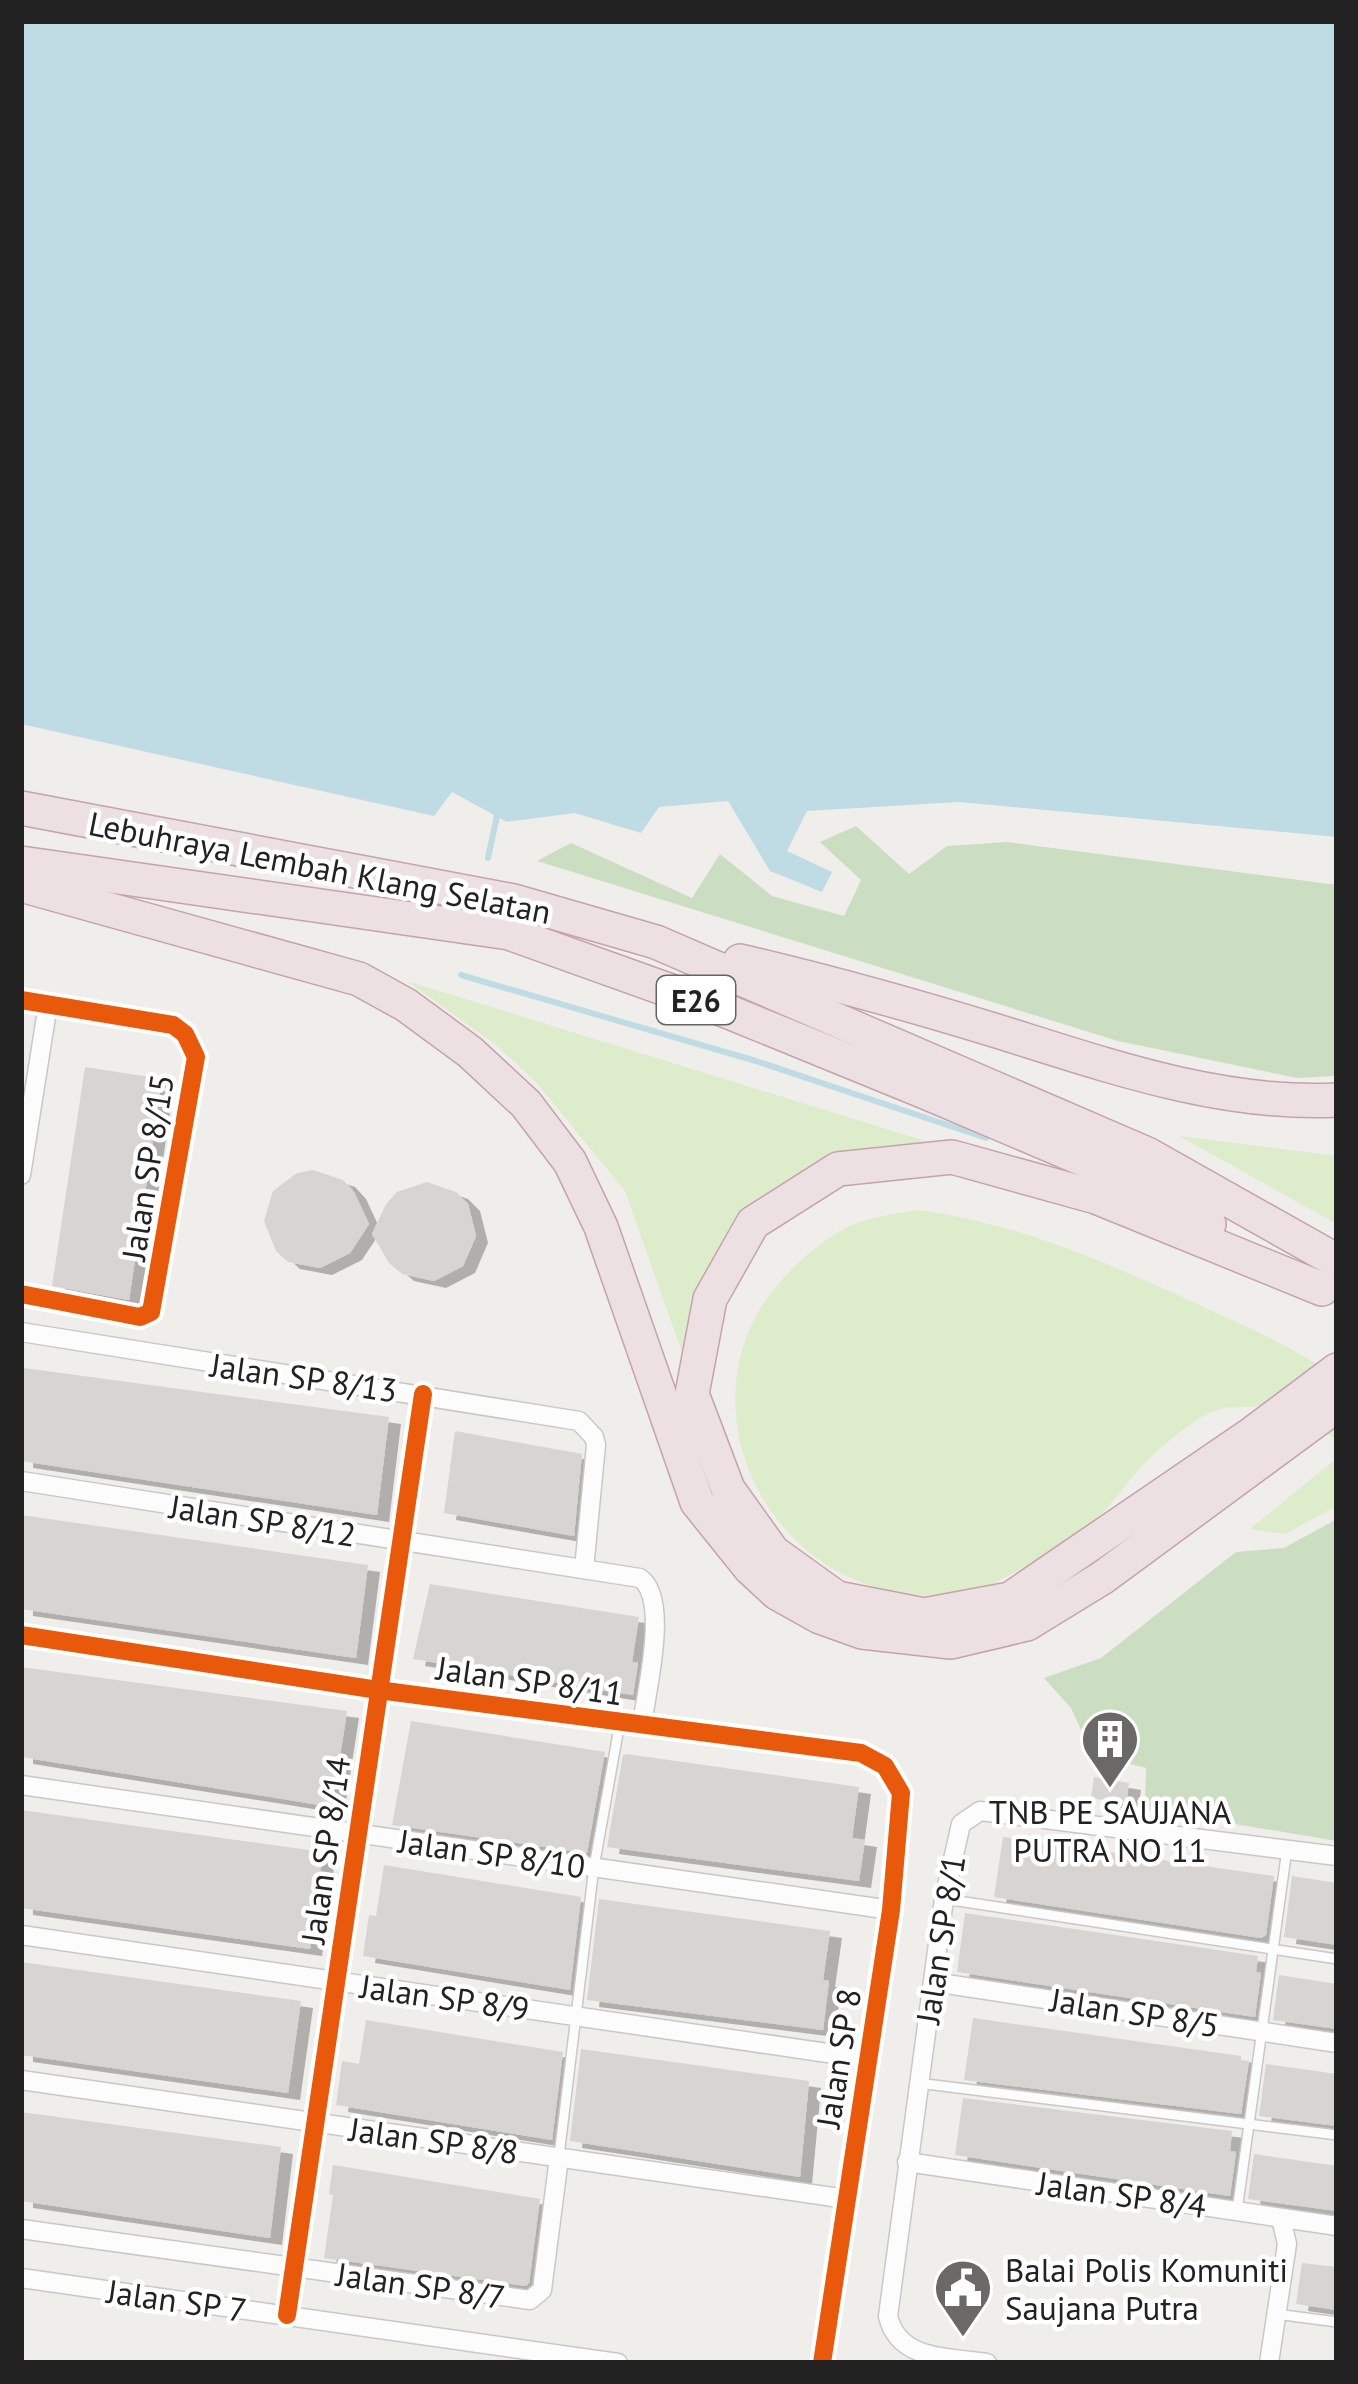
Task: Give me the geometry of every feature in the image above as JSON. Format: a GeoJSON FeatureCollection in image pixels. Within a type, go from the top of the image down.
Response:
{"type":"FeatureCollection","features":[{"type":"Feature","properties":{"kind":"highway","name":"Lebuhraya Lembah Klang Selatan"},"geometry":{"type":"LineString","coordinates":[[21,808],[514,901],[656,942],[1147,1154],[1332,1284]]}},
{"type":"Feature","properties":{"kind":"highway","name":"Lebuhraya Lembah Klang Selatan"},"geometry":{"type":"LineString","coordinates":[[21,863],[509,933],[724,1010],[1132,1180],[1332,1284]]}},
{"type":"Feature","properties":{"kind":"highway"},"geometry":{"type":"LineString","coordinates":[[21,885],[359,979],[406,1005],[470,1052],[526,1104],[570,1162],[601,1227],[697,1502],[750,1568],[777,1593],[820,1617],[862,1632],[951,1642],[1027,1624],[1102,1578],[1263,1443],[1337,1370]]}},
{"type":"Feature","properties":{"kind":"highway"},"geometry":{"type":"LineString","coordinates":[[656,942],[817,979],[1139,1076],[1292,1102],[1337,1100]]}},
{"type":"Feature","properties":{"kind":"highway"},"geometry":{"type":"LineString","coordinates":[[1332,1284],[1096,1197],[952,1157],[838,1169],[753,1223],[710,1299],[692,1394],[728,1490],[773,1552],[837,1598],[924,1615],[1010,1599],[1263,1443],[1337,1405]]}},
{"type":"Feature","properties":{"kind":"street"},"geometry":{"type":"LineString","coordinates":[[21,1000],[48,1004],[21,1175]]}},
{"type":"Feature","properties":{"kind":"street","name":"Jalan SP 8/15"},"geometry":{"type":"LineString","coordinates":[[21,1294],[140,1317],[151,1312],[196,1057],[185,1034],[173,1025],[48,1004]]}},
{"type":"Feature","properties":{"kind":"street","name":"Jalan SP 8/13"},"geometry":{"type":"LineString","coordinates":[[21,1332],[565,1416],[586,1426],[596,1444],[584,1568]]}},
{"type":"Feature","properties":{"kind":"street","name":"Jalan SP 8/14"},"geometry":{"type":"LineString","coordinates":[[287,2315],[423,1394]]}},
{"type":"Feature","properties":{"kind":"street","name":"Jalan SP 8/12"},"geometry":{"type":"LineString","coordinates":[[21,1481],[631,1575],[647,1582],[657,1610],[642,1725]]}},
{"type":"Feature","properties":{"kind":"street","name":"Jalan SP 8/11"},"geometry":{"type":"LineString","coordinates":[[21,1635],[378,1690],[861,1753],[886,1766]]}},
{"type":"Feature","properties":{"kind":"street","name":"Jalan SP 8"},"geometry":{"type":"LineString","coordinates":[[821,2363],[891,1910],[901,1793],[886,1766]]}},
{"type":"Feature","properties":{"kind":"street","name":"Jalan SP 8/10"},"geometry":{"type":"LineString","coordinates":[[21,1785],[891,1910]]}},
{"type":"Feature","properties":{"kind":"street","name":"Jalan SP 8/1"},"geometry":{"type":"LineString","coordinates":[[987,2363],[915,2352],[892,2332],[887,2302],[944,1899],[957,1832],[966,1818],[980,1811],[1337,1856]]}},
{"type":"Feature","properties":{"kind":"street","name":"Jalan SP 8/9"},"geometry":{"type":"LineString","coordinates":[[21,1935],[868,2059]]}},
{"type":"Feature","properties":{"kind":"street","name":"Jalan SP 8/5"},"geometry":{"type":"LineString","coordinates":[[933,1982],[1337,2043]]}},
{"type":"Feature","properties":{"kind":"street","name":"Jalan SP 8/8"},"geometry":{"type":"LineString","coordinates":[[21,2080],[847,2199]]}},
{"type":"Feature","properties":{"kind":"street","name":"Jalan SP 8/7"},"geometry":{"type":"LineString","coordinates":[[21,2228],[523,2300],[537,2298],[542,2290],[559,2158]]}},
{"type":"Feature","properties":{"kind":"street","name":"Jalan SP 8/4"},"geometry":{"type":"LineString","coordinates":[[907,2162],[1337,2226]]}},
{"type":"Feature","properties":{"kind":"street"},"geometry":{"type":"LineString","coordinates":[[1269,2363],[1287,2244],[1282,2218]]}},
{"type":"Feature","properties":{"kind":"street","name":"Jalan SP 7"},"geometry":{"type":"LineString","coordinates":[[21,2278],[617,2363]]}},
{"type":"Feature","properties":{"kind":"street"},"geometry":{"type":"LineString","coordinates":[[466,2363],[469,2341]]}},
{"type":"Feature","properties":{"kind":"lane"},"geometry":{"type":"LineString","coordinates":[[559,2158],[594,1868],[620,1722]]}},
{"type":"Feature","properties":{"kind":"lane"},"geometry":{"type":"LineString","coordinates":[[1237,2211],[1287,1849]]}},
{"type":"Feature","properties":{"kind":"lane"},"geometry":{"type":"LineString","coordinates":[[944,1899],[1337,1959]]}},
{"type":"Feature","properties":{"kind":"lane"},"geometry":{"type":"LineString","coordinates":[[918,2084],[1337,2135]]}},
{"type":"Feature","properties":{"kind":"lane"},"geometry":{"type":"LineString","coordinates":[[1276,2314],[1337,2322]]}},
{"type":"Feature","properties":{"kind":"green space"},"geometry":{"type":"Polygon","coordinates":[[[856,826],[909,874],[947,846],[1007,842],[1337,885],[1337,1076],[1297,1078],[1118,1041],[537,861],[571,843],[692,898],[720,854],[772,896],[844,916],[861,880],[820,842],[856,826]]]}},
{"type":"Feature","properties":{"kind":"green space"},"geometry":{"type":"Polygon","coordinates":[[[407,981],[935,1144],[746,1216],[683,1355],[625,1191],[536,1082],[496,1045],[407,981]]]}},
{"type":"Feature","properties":{"kind":"green space"},"geometry":{"type":"Polygon","coordinates":[[[1179,1136],[1337,1156],[1337,1224],[1179,1136]]]}},
{"type":"Feature","properties":{"kind":"green space"},"geometry":{"type":"Polygon","coordinates":[[[916,1210],[989,1224],[1060,1246],[1163,1288],[1286,1347],[1337,1377],[1337,1440],[1277,1402],[1221,1409],[1200,1418],[1163,1446],[1084,1528],[990,1585],[950,1595],[909,1594],[869,1585],[832,1568],[800,1545],[774,1515],[754,1481],[741,1444],[735,1405],[739,1365],[758,1312],[799,1262],[846,1228],[916,1210]]]}},
{"type":"Feature","properties":{"kind":"green space"},"geometry":{"type":"Polygon","coordinates":[[[1337,1458],[1337,1506],[1285,1534],[1250,1529],[1337,1458]]]}},
{"type":"Feature","properties":{"kind":"green space"},"geometry":{"type":"Polygon","coordinates":[[[1337,1519],[1337,1841],[1145,1809],[1146,1768],[1092,1754],[1071,1708],[1044,1678],[1101,1658],[1236,1552],[1284,1548],[1337,1519]]]}},
{"type":"Feature","properties":{"kind":"water"},"geometry":{"type":"Polygon","coordinates":[[[21,21],[1337,21],[1337,837],[959,802],[807,811],[787,851],[832,872],[822,892],[770,871],[728,801],[659,807],[641,833],[575,813],[507,822],[452,792],[434,816],[21,724],[21,21]]]}},
{"type":"Feature","properties":{"kind":"building"},"geometry":{"type":"Polygon","coordinates":[[[85,1067],[162,1079],[129,1300],[52,1286],[85,1067]]]}},
{"type":"Feature","properties":{"kind":"building"},"geometry":{"type":"Polygon","coordinates":[[[313,1170],[343,1180],[369,1224],[350,1253],[320,1268],[288,1262],[276,1251],[264,1221],[273,1191],[297,1173],[313,1170]]]}},
{"type":"Feature","properties":{"kind":"building"},"geometry":{"type":"Polygon","coordinates":[[[427,1182],[456,1192],[468,1204],[476,1236],[463,1266],[434,1281],[402,1274],[389,1263],[372,1234],[397,1192],[427,1182]]]}},
{"type":"Feature","properties":{"kind":"building"},"geometry":{"type":"Polygon","coordinates":[[[24,1368],[389,1417],[377,1515],[21,1461],[24,1368]]]}},
{"type":"Feature","properties":{"kind":"building"},"geometry":{"type":"Polygon","coordinates":[[[455,1431],[582,1454],[574,1536],[444,1513],[455,1431]]]}},
{"type":"Feature","properties":{"kind":"building"},"geometry":{"type":"Polygon","coordinates":[[[21,1515],[368,1565],[356,1658],[21,1609],[21,1515]]]}},
{"type":"Feature","properties":{"kind":"building"},"geometry":{"type":"Polygon","coordinates":[[[430,1584],[639,1617],[633,1695],[413,1659],[430,1584]]]}},
{"type":"Feature","properties":{"kind":"building"},"geometry":{"type":"Polygon","coordinates":[[[21,1667],[347,1711],[332,1807],[21,1757],[21,1667]]]}},
{"type":"Feature","properties":{"kind":"building"},"geometry":{"type":"Polygon","coordinates":[[[411,1721],[605,1752],[587,1853],[392,1825],[411,1721]]]}},
{"type":"Feature","properties":{"kind":"building"},"geometry":{"type":"Polygon","coordinates":[[[623,1755],[859,1787],[852,1838],[865,1840],[859,1881],[607,1847],[623,1755]]]}},
{"type":"Feature","properties":{"kind":"building","name":"TNB PE SAUJANA PUTRA NO 11"},"geometry":{"type":"Polygon","coordinates":[[[1094,1777],[1129,1783],[1126,1804],[1091,1798],[1094,1777]]]}},
{"type":"Feature","properties":{"kind":"building"},"geometry":{"type":"Polygon","coordinates":[[[21,1810],[323,1852],[310,1949],[21,1908],[21,1810]]]}},
{"type":"Feature","properties":{"kind":"building"},"geometry":{"type":"Polygon","coordinates":[[[1003,1837],[1274,1876],[1266,1935],[1261,1938],[994,1897],[1003,1837]]]}},
{"type":"Feature","properties":{"kind":"building"},"geometry":{"type":"Polygon","coordinates":[[[384,1865],[581,1897],[570,1990],[363,1956],[369,1915],[376,1916],[384,1865]]]}},
{"type":"Feature","properties":{"kind":"building"},"geometry":{"type":"Polygon","coordinates":[[[1292,1876],[1337,1883],[1337,1945],[1284,1937],[1292,1876]]]}},
{"type":"Feature","properties":{"kind":"building"},"geometry":{"type":"Polygon","coordinates":[[[599,1899],[830,1931],[823,2030],[587,2000],[599,1899]]]}},
{"type":"Feature","properties":{"kind":"building"},"geometry":{"type":"Polygon","coordinates":[[[965,1913],[1258,1956],[1256,1972],[1261,1973],[1255,2017],[957,1972],[965,1913]]]}},
{"type":"Feature","properties":{"kind":"building"},"geometry":{"type":"Polygon","coordinates":[[[21,1962],[301,2001],[288,2093],[21,2055],[21,1962]]]}},
{"type":"Feature","properties":{"kind":"building"},"geometry":{"type":"Polygon","coordinates":[[[1279,1975],[1337,1984],[1337,2029],[1273,2020],[1279,1975]]]}},
{"type":"Feature","properties":{"kind":"building"},"geometry":{"type":"Polygon","coordinates":[[[973,2018],[1241,2056],[1249,2061],[1241,2114],[964,2080],[973,2018]]]}},
{"type":"Feature","properties":{"kind":"building"},"geometry":{"type":"Polygon","coordinates":[[[366,2020],[563,2052],[552,2140],[336,2105],[342,2061],[359,2064],[366,2020]]]}},
{"type":"Feature","properties":{"kind":"building"},"geometry":{"type":"Polygon","coordinates":[[[581,2049],[809,2081],[800,2177],[570,2141],[581,2049]]]}},
{"type":"Feature","properties":{"kind":"building"},"geometry":{"type":"Polygon","coordinates":[[[1266,2064],[1337,2074],[1337,2126],[1259,2116],[1266,2064]]]}},
{"type":"Feature","properties":{"kind":"building"},"geometry":{"type":"Polygon","coordinates":[[[963,2098],[1232,2131],[1230,2151],[1236,2152],[1230,2196],[955,2155],[963,2098]]]}},
{"type":"Feature","properties":{"kind":"building"},"geometry":{"type":"Polygon","coordinates":[[[21,2112],[281,2147],[270,2238],[21,2201],[21,2112]]]}},
{"type":"Feature","properties":{"kind":"building"},"geometry":{"type":"Polygon","coordinates":[[[1254,2154],[1337,2166],[1337,2211],[1248,2199],[1254,2154]]]}},
{"type":"Feature","properties":{"kind":"building"},"geometry":{"type":"Polygon","coordinates":[[[333,2165],[540,2199],[529,2283],[324,2258],[333,2165]]]}},
{"type":"Feature","properties":{"kind":"building"},"geometry":{"type":"Polygon","coordinates":[[[1302,2263],[1337,2267],[1337,2310],[1296,2304],[1302,2263]]]}},
{"type":"Feature","properties":{"kind":"waterway"},"geometry":{"type":"LineString","coordinates":[[488,858],[497,816]]}},
{"type":"Feature","properties":{"kind":"waterway"},"geometry":{"type":"LineString","coordinates":[[461,975],[756,1061],[986,1138]]}},
{"type":"Feature","properties":{"kind":"cycle path"},"geometry":{"type":"LineString","coordinates":[[21,1000],[173,1025],[185,1034],[196,1057],[151,1312],[140,1317],[21,1294]]}},
{"type":"Feature","properties":{"kind":"cycle path"},"geometry":{"type":"LineString","coordinates":[[287,2315],[423,1394]]}},
{"type":"Feature","properties":{"kind":"cycle path"},"geometry":{"type":"LineString","coordinates":[[21,1635],[378,1690],[861,1753],[885,1766],[901,1793],[891,1910],[822,2363]]}},
{"type":"Feature","properties":{"kind":"place","name":"TNB PE SAUJANA PUTRA NO 11"},"geometry":{"type":"Point","coordinates":[1110,1790]}},
{"type":"Feature","properties":{"kind":"place","name":"Balai Polis Komuniti Saujana Putra"},"geometry":{"type":"Point","coordinates":[963,2339]}}]}
